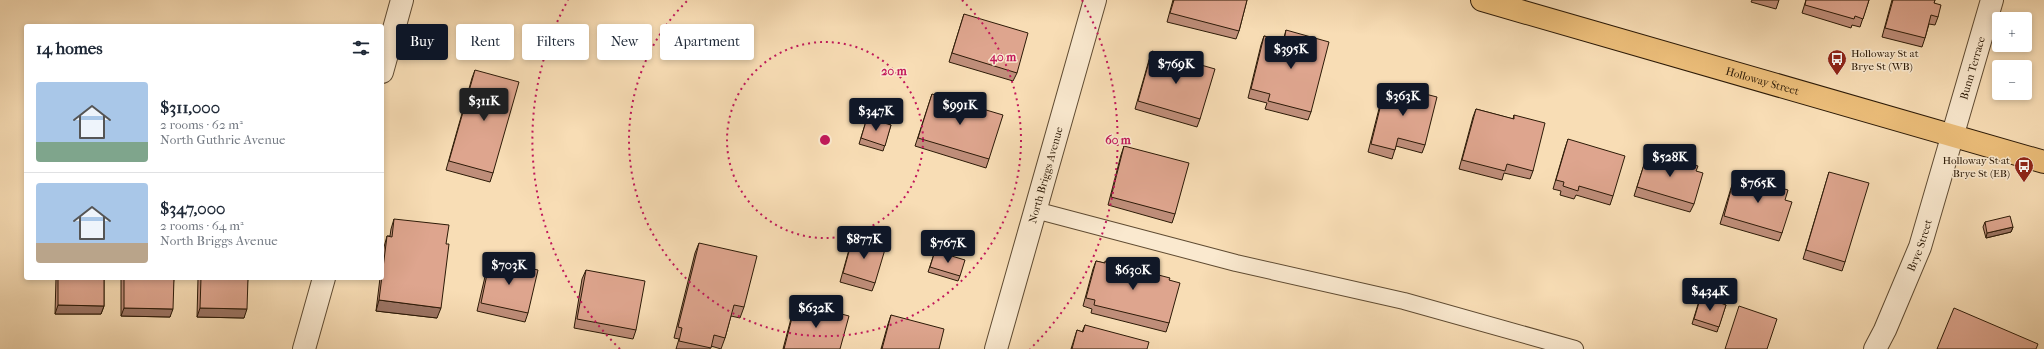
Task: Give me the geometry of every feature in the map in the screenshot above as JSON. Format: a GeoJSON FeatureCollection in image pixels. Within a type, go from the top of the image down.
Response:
{"type":"FeatureCollection","features":[{"type":"Feature","properties":{"kind":"main road","name":"Holloway Street"},"geometry":{"type":"LineString","coordinates":[[1482,0],[2044,162]]}},
{"type":"Feature","properties":{"kind":"street"},"geometry":{"type":"LineString","coordinates":[[384,65],[402,0]]}},
{"type":"Feature","properties":{"kind":"street","name":"North Briggs Avenue"},"geometry":{"type":"LineString","coordinates":[[996,349],[1095,0]]}},
{"type":"Feature","properties":{"kind":"street","name":"Bunn Terrace"},"geometry":{"type":"LineString","coordinates":[[1952,136],[1992,0]]}},
{"type":"Feature","properties":{"kind":"street","name":"Brye Street"},"geometry":{"type":"LineString","coordinates":[[1875,349],[1885,330],[1920,247],[1952,136]]}},
{"type":"Feature","properties":{"kind":"street"},"geometry":{"type":"LineString","coordinates":[[304,349],[323,280]]}},
{"type":"Feature","properties":{"kind":"lane"},"geometry":{"type":"LineString","coordinates":[[1035,210],[1236,264],[1404,301],[1575,349]]}},
{"type":"Feature","properties":{"kind":"building"},"geometry":{"type":"Polygon","coordinates":[[[1174,0],[1247,0],[1239,31],[1170,13],[1174,0]]]}},
{"type":"Feature","properties":{"kind":"building"},"geometry":{"type":"Polygon","coordinates":[[[1806,0],[1869,0],[1863,19],[1855,16],[1854,19],[1805,5],[1806,0]]]}},
{"type":"Feature","properties":{"kind":"building"},"geometry":{"type":"Polygon","coordinates":[[[1893,0],[1935,0],[1934,3],[1941,5],[1938,17],[1931,15],[1925,38],[1885,28],[1893,0]]]}},
{"type":"Feature","properties":{"kind":"building"},"geometry":{"type":"Polygon","coordinates":[[[964,14],[1028,33],[1017,73],[952,53],[964,14]]]}},
{"type":"Feature","properties":{"kind":"building"},"geometry":{"type":"Polygon","coordinates":[[[1286,30],[1329,42],[1311,112],[1268,101],[1270,94],[1251,89],[1264,36],[1284,41],[1286,30]]]}},
{"type":"Feature","properties":{"kind":"building"},"geometry":{"type":"Polygon","coordinates":[[[1152,51],[1215,69],[1200,119],[1138,101],[1152,51]]]}},
{"type":"Feature","properties":{"kind":"building"},"geometry":{"type":"Polygon","coordinates":[[[475,70],[519,82],[493,173],[449,161],[475,70]]]}},
{"type":"Feature","properties":{"kind":"building"},"geometry":{"type":"Polygon","coordinates":[[[1386,84],[1437,97],[1425,145],[1398,138],[1395,150],[1371,144],[1386,84]]]}},
{"type":"Feature","properties":{"kind":"building"},"geometry":{"type":"Polygon","coordinates":[[[932,94],[1003,115],[989,159],[918,138],[932,94]]]}},
{"type":"Feature","properties":{"kind":"building"},"geometry":{"type":"Polygon","coordinates":[[[1476,109],[1514,119],[1514,115],[1545,123],[1533,171],[1507,164],[1505,171],[1462,160],[1476,109]]]}},
{"type":"Feature","properties":{"kind":"building"},"geometry":{"type":"Polygon","coordinates":[[[867,118],[891,125],[885,146],[861,138],[867,118]]]}},
{"type":"Feature","properties":{"kind":"building"},"geometry":{"type":"Polygon","coordinates":[[[1568,139],[1625,156],[1613,196],[1579,186],[1578,191],[1563,186],[1564,182],[1556,180],[1568,139]]]}},
{"type":"Feature","properties":{"kind":"building"},"geometry":{"type":"Polygon","coordinates":[[[1124,146],[1189,163],[1175,214],[1111,197],[1124,146]]]}},
{"type":"Feature","properties":{"kind":"building"},"geometry":{"type":"Polygon","coordinates":[[[1648,152],[1698,166],[1696,171],[1703,173],[1694,204],[1637,187],[1648,152]]]}},
{"type":"Feature","properties":{"kind":"building"},"geometry":{"type":"Polygon","coordinates":[[[1829,172],[1869,183],[1845,262],[1806,250],[1829,172]]]}},
{"type":"Feature","properties":{"kind":"building"},"geometry":{"type":"Polygon","coordinates":[[[1735,175],[1788,190],[1785,200],[1792,202],[1782,233],[1724,216],[1735,175]]]}},
{"type":"Feature","properties":{"kind":"building"},"geometry":{"type":"Polygon","coordinates":[[[2010,216],[2013,227],[1987,233],[1985,222],[2010,216]]]}},
{"type":"Feature","properties":{"kind":"building"},"geometry":{"type":"Polygon","coordinates":[[[394,219],[449,225],[446,244],[449,244],[441,308],[379,300],[382,280],[384,280],[384,260],[387,236],[392,237],[394,219]]]}},
{"type":"Feature","properties":{"kind":"building"},"geometry":{"type":"Polygon","coordinates":[[[853,237],[886,246],[875,283],[843,273],[853,237]]]}},
{"type":"Feature","properties":{"kind":"building"},"geometry":{"type":"Polygon","coordinates":[[[699,243],[757,256],[744,307],[734,305],[725,338],[714,335],[711,348],[679,341],[682,328],[678,327],[699,243]]]}},
{"type":"Feature","properties":{"kind":"building"},"geometry":{"type":"Polygon","coordinates":[[[935,251],[965,260],[960,276],[930,267],[935,251]]]}},
{"type":"Feature","properties":{"kind":"building"},"geometry":{"type":"Polygon","coordinates":[[[490,260],[538,270],[528,313],[481,303],[490,260]]]}},
{"type":"Feature","properties":{"kind":"building"},"geometry":{"type":"Polygon","coordinates":[[[1096,261],[1105,263],[1105,261],[1170,278],[1169,280],[1180,283],[1169,323],[1094,305],[1095,300],[1086,298],[1096,261]]]}},
{"type":"Feature","properties":{"kind":"building"},"geometry":{"type":"Polygon","coordinates":[[[586,270],[645,281],[636,330],[577,319],[586,270]]]}},
{"type":"Feature","properties":{"kind":"building"},"geometry":{"type":"Polygon","coordinates":[[[58,280],[104,280],[104,306],[58,305],[58,280]]]}},
{"type":"Feature","properties":{"kind":"building"},"geometry":{"type":"Polygon","coordinates":[[[124,280],[174,280],[173,309],[124,308],[124,280]]]}},
{"type":"Feature","properties":{"kind":"building"},"geometry":{"type":"Polygon","coordinates":[[[201,280],[248,280],[247,309],[200,308],[201,280]]]}},
{"type":"Feature","properties":{"kind":"building"},"geometry":{"type":"Polygon","coordinates":[[[1701,296],[1726,305],[1719,327],[1694,319],[1701,296]]]}},
{"type":"Feature","properties":{"kind":"building"},"geometry":{"type":"Polygon","coordinates":[[[796,302],[849,316],[840,349],[784,349],[796,302]]]}},
{"type":"Feature","properties":{"kind":"building"},"geometry":{"type":"Polygon","coordinates":[[[1739,306],[1777,319],[1767,349],[1725,349],[1739,306]]]}},
{"type":"Feature","properties":{"kind":"building"},"geometry":{"type":"Polygon","coordinates":[[[1954,308],[2038,344],[2036,349],[1937,349],[1954,308]]]}},
{"type":"Feature","properties":{"kind":"building"},"geometry":{"type":"Polygon","coordinates":[[[891,315],[944,329],[939,349],[882,349],[891,315]]]}},
{"type":"Feature","properties":{"kind":"building"},"geometry":{"type":"Polygon","coordinates":[[[1085,325],[1149,342],[1147,349],[1072,349],[1077,330],[1083,332],[1085,325]]]}},
{"type":"Feature","properties":{"kind":"place","name":"Holloway St at Brye St (WB)"},"geometry":{"type":"Point","coordinates":[1837,76]}},
{"type":"Feature","properties":{"kind":"place","name":"Holloway St at Brye St (EB)"},"geometry":{"type":"Point","coordinates":[2024,183]}}]}
